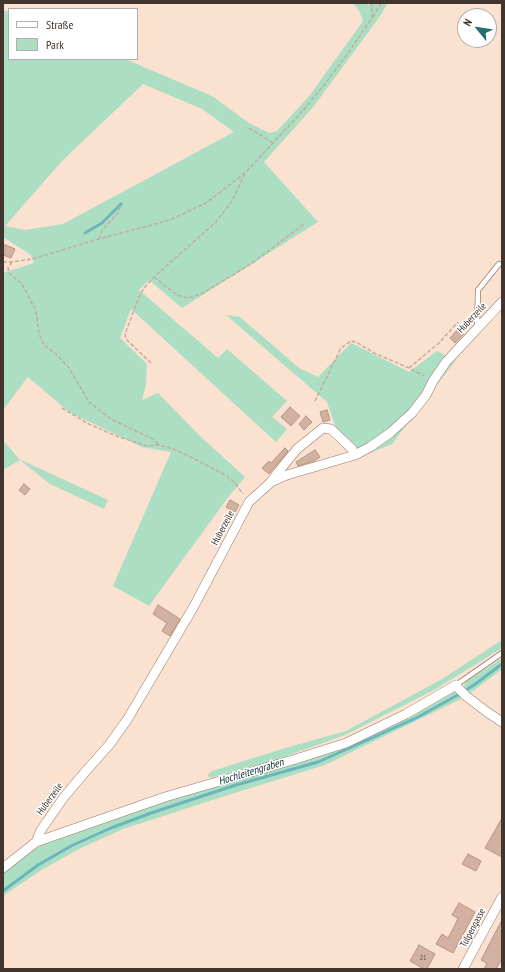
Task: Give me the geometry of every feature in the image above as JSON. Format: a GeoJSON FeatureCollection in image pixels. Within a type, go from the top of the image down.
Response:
{"type":"FeatureCollection","features":[{"type":"Feature","properties":{"kind":"street","name":"Huberzeile"},"geometry":{"type":"LineString","coordinates":[[36,842],[41,830],[64,797],[109,745],[127,720],[193,608],[249,502],[270,482],[355,455],[370,447],[390,432],[412,413],[426,395],[433,380],[446,362],[502,302]]}},
{"type":"Feature","properties":{"kind":"street"},"geometry":{"type":"LineString","coordinates":[[270,482],[297,449],[323,428],[331,429],[352,449],[355,455]]}},
{"type":"Feature","properties":{"kind":"street"},"geometry":{"type":"LineString","coordinates":[[3,868],[36,842],[165,797],[346,743],[457,687],[466,696],[502,722]]}},
{"type":"Feature","properties":{"kind":"street","name":"Tulpengasse"},"geometry":{"type":"LineString","coordinates":[[463,969],[502,897]]}},
{"type":"Feature","properties":{"kind":"lane"},"geometry":{"type":"LineString","coordinates":[[477,328],[478,290],[499,264]]}},
{"type":"Feature","properties":{"kind":"lane"},"geometry":{"type":"LineString","coordinates":[[457,687],[502,653]]}},
{"type":"Feature","properties":{"kind":"path"},"geometry":{"type":"LineString","coordinates":[[371,3],[372,18]]}},
{"type":"Feature","properties":{"kind":"path"},"geometry":{"type":"LineString","coordinates":[[3,262],[32,259],[172,219],[206,203],[246,172],[299,115],[346,56],[381,3]]}},
{"type":"Feature","properties":{"kind":"path"},"geometry":{"type":"LineString","coordinates":[[249,128],[273,143]]}},
{"type":"Feature","properties":{"kind":"path"},"geometry":{"type":"LineString","coordinates":[[151,363],[126,339],[125,334],[139,297],[144,288],[154,277],[216,222],[232,201],[246,172]]}},
{"type":"Feature","properties":{"kind":"path"},"geometry":{"type":"LineString","coordinates":[[99,239],[102,230],[118,213],[121,205]]}},
{"type":"Feature","properties":{"kind":"path"},"geometry":{"type":"LineString","coordinates":[[154,277],[177,295],[188,298],[201,294],[251,264],[304,224]]}},
{"type":"Feature","properties":{"kind":"path"},"geometry":{"type":"LineString","coordinates":[[12,262],[8,268],[9,273],[22,284],[36,311],[39,334],[44,345],[56,354],[69,368],[89,402],[112,419],[153,439],[159,445]]}},
{"type":"Feature","properties":{"kind":"path"},"geometry":{"type":"LineString","coordinates":[[408,368],[439,343],[458,322]]}},
{"type":"Feature","properties":{"kind":"path"},"geometry":{"type":"LineString","coordinates":[[315,401],[341,348],[351,341],[356,342],[374,353],[433,380]]}},
{"type":"Feature","properties":{"kind":"path"},"geometry":{"type":"LineString","coordinates":[[62,408],[89,424],[116,436],[147,446],[159,445],[189,456],[227,476],[234,482],[249,502]]}},
{"type":"Feature","properties":{"kind":"green space"},"geometry":{"type":"Polygon","coordinates":[[[353,3],[367,3],[368,6],[371,3],[388,3],[378,19],[314,106],[264,162],[318,222],[182,308],[149,280],[139,290],[218,358],[227,349],[287,401],[272,417],[287,429],[276,442],[131,309],[120,338],[147,364],[146,385],[142,400],[158,393],[200,436],[245,477],[229,496],[149,606],[113,586],[171,452],[142,447],[69,412],[28,377],[3,410],[3,273],[34,263],[31,255],[3,237],[3,10],[8,12],[8,60],[127,60],[212,96],[249,123],[269,133],[277,131],[310,95],[363,21],[359,11],[353,3]],[[143,84],[62,161],[5,226],[25,230],[63,224],[234,132],[202,109],[143,84]]]}},
{"type":"Feature","properties":{"kind":"green space"},"geometry":{"type":"Polygon","coordinates":[[[226,315],[240,317],[299,368],[318,377],[351,343],[409,372],[437,351],[455,361],[392,444],[363,456],[336,428],[327,402],[226,315]]]}},
{"type":"Feature","properties":{"kind":"green space"},"geometry":{"type":"Polygon","coordinates":[[[3,440],[19,459],[108,500],[104,509],[50,484],[20,460],[3,470],[3,440]]]}},
{"type":"Feature","properties":{"kind":"green space"},"geometry":{"type":"Polygon","coordinates":[[[502,640],[502,648],[434,690],[345,735],[275,760],[209,778],[208,774],[212,771],[346,731],[442,679],[502,640]]]}},
{"type":"Feature","properties":{"kind":"green space"},"geometry":{"type":"Polygon","coordinates":[[[502,658],[502,669],[469,694],[464,685],[467,681],[502,658]]]}},
{"type":"Feature","properties":{"kind":"green space"},"geometry":{"type":"Polygon","coordinates":[[[455,691],[463,698],[325,765],[123,829],[81,848],[43,869],[3,896],[3,874],[30,852],[42,845],[139,810],[318,757],[397,723],[455,691]]]}},
{"type":"Feature","properties":{"kind":"building"},"geometry":{"type":"Polygon","coordinates":[[[3,244],[15,249],[11,258],[3,255],[3,244]]]}},
{"type":"Feature","properties":{"kind":"building"},"geometry":{"type":"Polygon","coordinates":[[[458,329],[464,334],[455,343],[450,338],[458,329]]]}},
{"type":"Feature","properties":{"kind":"building"},"geometry":{"type":"Polygon","coordinates":[[[290,407],[300,416],[291,426],[281,417],[290,407]]]}},
{"type":"Feature","properties":{"kind":"building"},"geometry":{"type":"Polygon","coordinates":[[[327,410],[330,420],[323,422],[320,412],[327,410]]]}},
{"type":"Feature","properties":{"kind":"building"},"geometry":{"type":"Polygon","coordinates":[[[306,416],[312,422],[304,430],[299,424],[306,416]]]}},
{"type":"Feature","properties":{"kind":"building"},"geometry":{"type":"Polygon","coordinates":[[[285,448],[288,451],[269,474],[262,468],[269,461],[271,463],[285,448]]]}},
{"type":"Feature","properties":{"kind":"building"},"geometry":{"type":"Polygon","coordinates":[[[315,450],[320,457],[314,461],[298,466],[296,462],[315,450]]]}},
{"type":"Feature","properties":{"kind":"building"},"geometry":{"type":"Polygon","coordinates":[[[24,484],[30,489],[25,495],[19,490],[24,484]]]}},
{"type":"Feature","properties":{"kind":"building"},"geometry":{"type":"Polygon","coordinates":[[[230,500],[239,505],[235,512],[226,507],[230,500]]]}},
{"type":"Feature","properties":{"kind":"building"},"geometry":{"type":"Polygon","coordinates":[[[158,605],[180,619],[170,636],[162,631],[167,623],[153,614],[158,605]]]}},
{"type":"Feature","properties":{"kind":"building"},"geometry":{"type":"Polygon","coordinates":[[[502,818],[502,857],[485,848],[502,818]]]}},
{"type":"Feature","properties":{"kind":"building"},"geometry":{"type":"Polygon","coordinates":[[[468,854],[481,861],[476,871],[462,864],[468,854]]]}},
{"type":"Feature","properties":{"kind":"building"},"geometry":{"type":"Polygon","coordinates":[[[459,903],[475,912],[453,953],[436,944],[442,934],[448,938],[458,918],[452,915],[459,903]]]}},
{"type":"Feature","properties":{"kind":"building"},"geometry":{"type":"Polygon","coordinates":[[[502,920],[502,959],[496,969],[484,969],[487,963],[481,960],[502,920]]]}},
{"type":"Feature","properties":{"kind":"building"},"geometry":{"type":"Polygon","coordinates":[[[419,945],[435,954],[427,969],[424,969],[410,961],[419,945]]]}},
{"type":"Feature","properties":{"kind":"waterway"},"geometry":{"type":"LineString","coordinates":[[85,233],[102,223],[121,204]]}},
{"type":"Feature","properties":{"kind":"waterway","name":"Hochleitengraben"},"geometry":{"type":"LineString","coordinates":[[3,891],[38,865],[73,845],[111,828],[236,785],[318,762],[372,738],[418,717],[456,696],[474,685],[502,664]]}}]}
